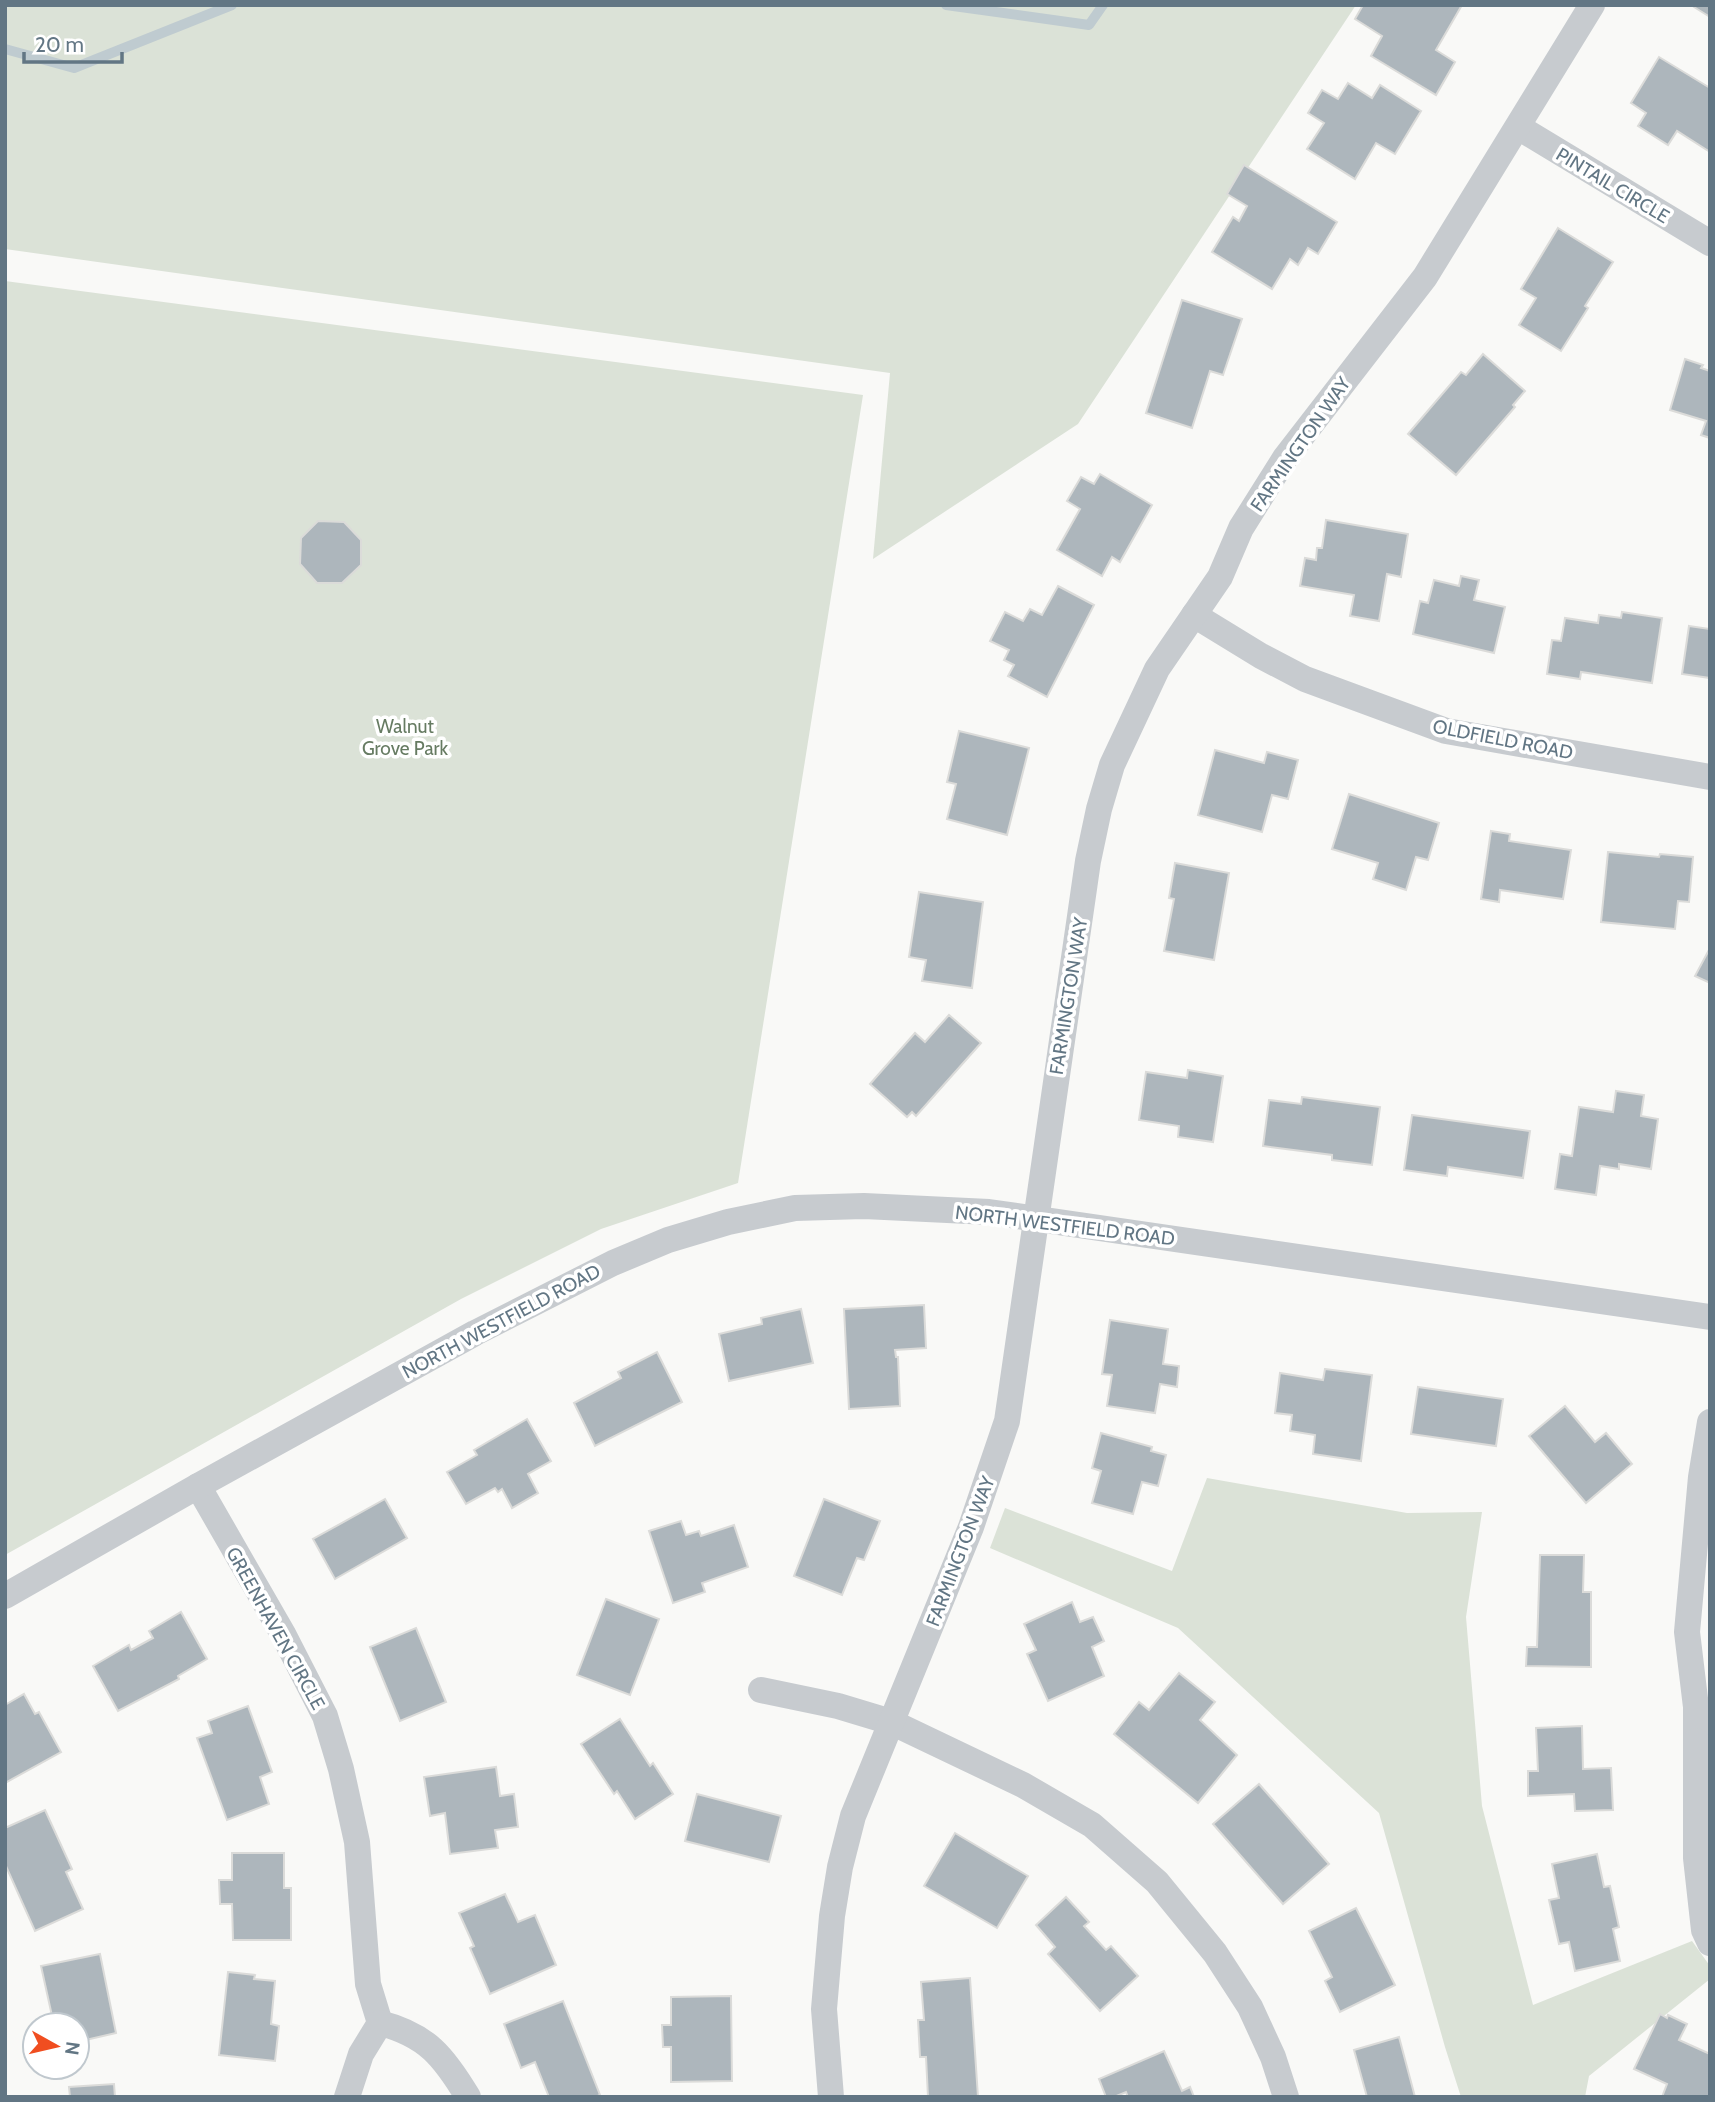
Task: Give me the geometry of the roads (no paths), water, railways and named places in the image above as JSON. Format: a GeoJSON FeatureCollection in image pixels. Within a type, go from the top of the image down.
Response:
{"type":"FeatureCollection","features":[{"type":"Feature","properties":{"kind":"street","name":"FARMINGTON WAY"},"geometry":{"type":"LineString","coordinates":[[831,2097],[824,2009],[832,1916],[840,1867],[853,1816],[971,1527],[1007,1421],[1088,862],[1112,765],[1157,668],[1220,577],[1241,528],[1285,458],[1425,277],[1592,5]]}},
{"type":"Feature","properties":{"kind":"street","name":"PINTAIL CIRCLE"},"geometry":{"type":"LineString","coordinates":[[1518,127],[1710,243]]}},
{"type":"Feature","properties":{"kind":"street","name":"OLDFIELD ROAD"},"geometry":{"type":"LineString","coordinates":[[1194,615],[1261,656],[1306,679],[1446,731],[1710,777]]}},
{"type":"Feature","properties":{"kind":"street","name":"NORTH WESTFIELD ROAD"},"geometry":{"type":"LineString","coordinates":[[5,1596],[198,1486],[475,1334],[613,1263],[668,1240],[728,1222],[795,1208],[877,1206],[989,1212],[1710,1317]]}},
{"type":"Feature","properties":{"kind":"street"},"geometry":{"type":"LineString","coordinates":[[1710,1422],[1701,1477],[1687,1632],[1703,1750],[1696,1858],[1704,1930],[1710,1943]]}},
{"type":"Feature","properties":{"kind":"street","name":"GREENHAVEN CIRCLE"},"geometry":{"type":"LineString","coordinates":[[198,1486],[223,1534],[283,1634],[325,1716],[341,1769],[357,1842],[368,1984],[380,2023]]}},
{"type":"Feature","properties":{"kind":"street"},"geometry":{"type":"LineString","coordinates":[[761,1690],[828,1704],[891,1722],[1023,1784],[1092,1825],[1157,1882],[1215,1952],[1250,2007],[1273,2057],[1286,2097]]}},
{"type":"Feature","properties":{"kind":"street"},"geometry":{"type":"LineString","coordinates":[[347,2097],[361,2054],[380,2023],[405,2030],[438,2053],[468,2097]]}},
{"type":"Feature","properties":{"kind":"waterway"},"geometry":{"type":"LineString","coordinates":[[5,49],[74,68],[232,5]]}},
{"type":"Feature","properties":{"kind":"waterway"},"geometry":{"type":"LineString","coordinates":[[946,5],[1089,25],[1103,5]]}},
{"type":"Feature","properties":{"kind":"park label","name":"Walnut Grove Park"},"geometry":{"type":"Point","coordinates":[405,737]}}]}
